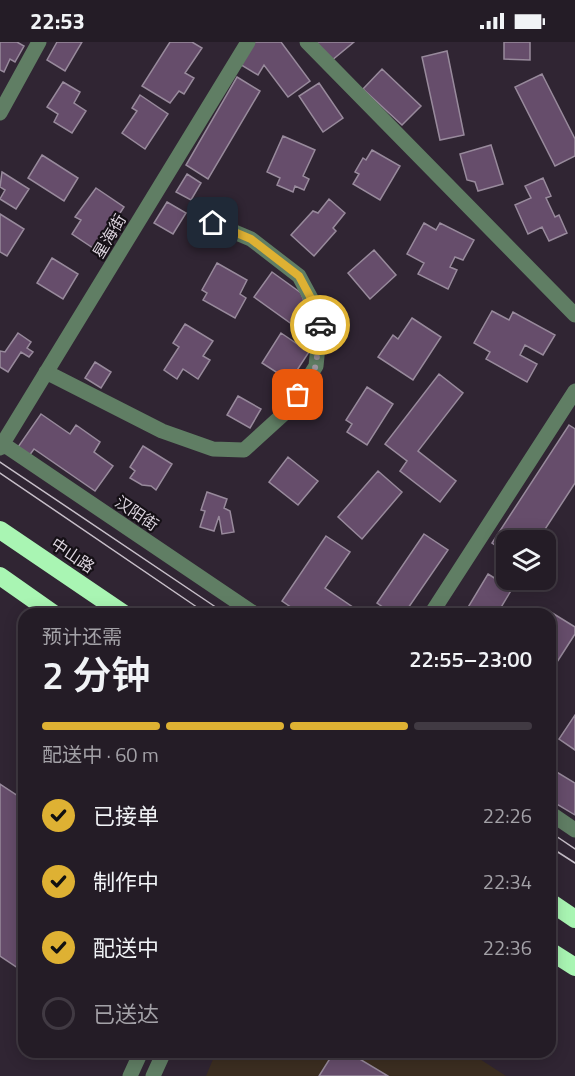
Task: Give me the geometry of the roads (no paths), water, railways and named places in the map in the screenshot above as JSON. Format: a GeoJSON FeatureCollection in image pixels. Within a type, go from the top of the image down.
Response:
{"type":"FeatureCollection","features":[{"type":"Feature","properties":{"kind":"highway","name":"中山路"},"geometry":{"type":"LineString","coordinates":[[0,530],[115,608]]}},
{"type":"Feature","properties":{"kind":"highway"},"geometry":{"type":"LineString","coordinates":[[0,576],[45,608]]}},
{"type":"Feature","properties":{"kind":"highway"},"geometry":{"type":"LineString","coordinates":[[556,906],[575,919]]}},
{"type":"Feature","properties":{"kind":"highway"},"geometry":{"type":"LineString","coordinates":[[556,955],[575,967]]}},
{"type":"Feature","properties":{"kind":"street"},"geometry":{"type":"LineString","coordinates":[[0,113],[39,42]]}},
{"type":"Feature","properties":{"kind":"street","name":"星海街"},"geometry":{"type":"LineString","coordinates":[[1,445],[248,42]]}},
{"type":"Feature","properties":{"kind":"street"},"geometry":{"type":"LineString","coordinates":[[307,42],[575,315]]}},
{"type":"Feature","properties":{"kind":"street"},"geometry":{"type":"LineString","coordinates":[[46,372],[162,431],[213,449],[244,450],[288,410],[316,366],[321,317],[299,276],[251,239],[213,223]]}},
{"type":"Feature","properties":{"kind":"street"},"geometry":{"type":"LineString","coordinates":[[435,608],[573,398]]}},
{"type":"Feature","properties":{"kind":"street","name":"汉阳街"},"geometry":{"type":"LineString","coordinates":[[1,445],[246,608]]}},
{"type":"Feature","properties":{"kind":"street"},"geometry":{"type":"LineString","coordinates":[[556,817],[575,830]]}},
{"type":"Feature","properties":{"kind":"street"},"geometry":{"type":"LineString","coordinates":[[130,1076],[138,1058]]}},
{"type":"Feature","properties":{"kind":"street"},"geometry":{"type":"LineString","coordinates":[[153,1076],[161,1058]]}},
{"type":"Feature","properties":{"kind":"tram line"},"geometry":{"type":"LineString","coordinates":[[0,462],[217,608]]}},
{"type":"Feature","properties":{"kind":"tram line"},"geometry":{"type":"LineString","coordinates":[[0,473],[198,608]]}},
{"type":"Feature","properties":{"kind":"tram line"},"geometry":{"type":"LineString","coordinates":[[556,836],[575,849]]}},
{"type":"Feature","properties":{"kind":"tram line"},"geometry":{"type":"LineString","coordinates":[[556,851],[575,863]]}}]}
